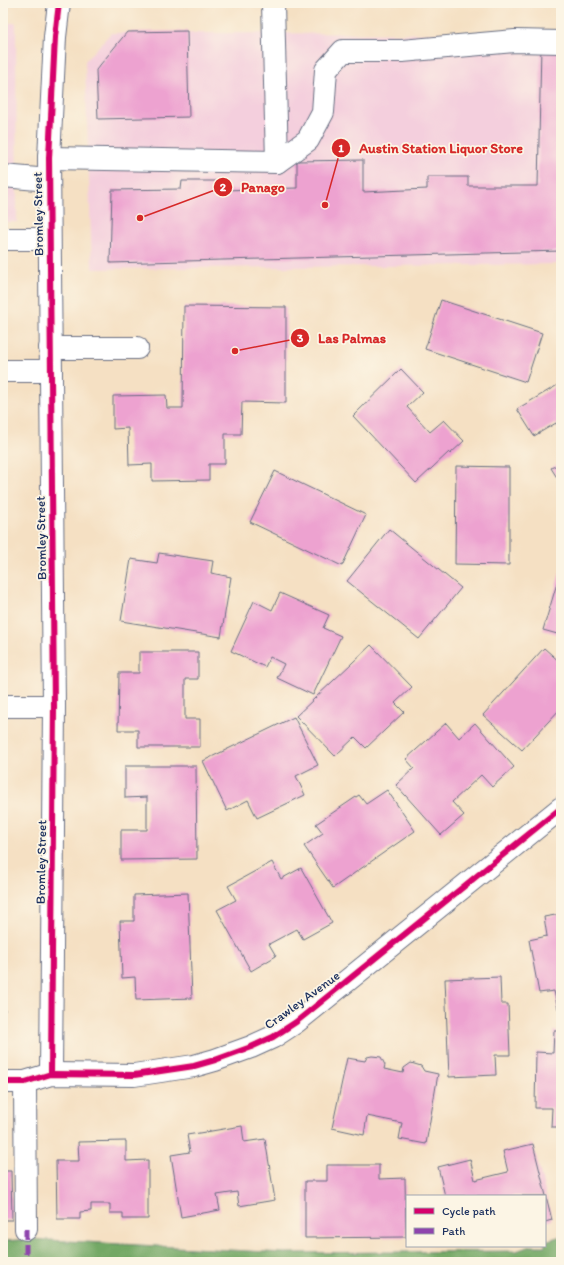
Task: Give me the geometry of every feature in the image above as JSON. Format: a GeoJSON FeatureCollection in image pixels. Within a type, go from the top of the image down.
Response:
{"type":"FeatureCollection","features":[{"type":"Feature","properties":{"kind":"street","name":"Bromley Street"},"geometry":{"type":"LineString","coordinates":[[51,1074],[54,706],[49,158],[55,37],[59,3]]}},
{"type":"Feature","properties":{"kind":"street"},"geometry":{"type":"LineString","coordinates":[[273,3],[277,162]]}},
{"type":"Feature","properties":{"kind":"street"},"geometry":{"type":"LineString","coordinates":[[49,158],[277,162],[308,140],[323,112],[326,70],[343,51],[402,51],[515,41],[561,42]]}},
{"type":"Feature","properties":{"kind":"street"},"geometry":{"type":"LineString","coordinates":[[3,176],[49,180]]}},
{"type":"Feature","properties":{"kind":"street"},"geometry":{"type":"LineString","coordinates":[[3,239],[50,238]]}},
{"type":"Feature","properties":{"kind":"street"},"geometry":{"type":"LineString","coordinates":[[50,348],[137,348]]}},
{"type":"Feature","properties":{"kind":"street"},"geometry":{"type":"LineString","coordinates":[[3,371],[51,371]]}},
{"type":"Feature","properties":{"kind":"street"},"geometry":{"type":"LineString","coordinates":[[3,706],[54,706]]}},
{"type":"Feature","properties":{"kind":"street","name":"Crawley Avenue"},"geometry":{"type":"LineString","coordinates":[[3,1082],[25,1082],[51,1074],[134,1075],[170,1071],[215,1060],[273,1037],[296,1022],[561,808]]}},
{"type":"Feature","properties":{"kind":"street"},"geometry":{"type":"LineString","coordinates":[[25,1082],[26,1229]]}},
{"type":"Feature","properties":{"kind":"shaded area"},"geometry":{"type":"Polygon","coordinates":[[[3,23],[16,23],[17,222],[3,222],[3,23]]]}},
{"type":"Feature","properties":{"kind":"shaded area"},"geometry":{"type":"Polygon","coordinates":[[[111,33],[561,34],[561,264],[92,269],[85,61],[111,33]]]}},
{"type":"Feature","properties":{"kind":"green space"},"geometry":{"type":"Polygon","coordinates":[[[561,1236],[561,1262],[3,1262],[3,1241],[31,1239],[284,1253],[516,1251],[528,1247],[546,1247],[546,1241],[561,1236]]]}},
{"type":"Feature","properties":{"kind":"building"},"geometry":{"type":"Polygon","coordinates":[[[187,31],[189,117],[98,119],[96,70],[127,32],[187,31]]]}},
{"type":"Feature","properties":{"kind":"building"},"geometry":{"type":"Polygon","coordinates":[[[541,46],[561,46],[561,251],[110,263],[112,190],[181,189],[182,181],[223,181],[223,190],[297,188],[297,161],[363,160],[363,192],[427,189],[427,177],[468,177],[468,186],[538,186],[541,46]]]}},
{"type":"Feature","properties":{"kind":"building"},"geometry":{"type":"Polygon","coordinates":[[[441,300],[542,333],[526,382],[425,349],[441,300]]]}},
{"type":"Feature","properties":{"kind":"building"},"geometry":{"type":"Polygon","coordinates":[[[184,306],[286,307],[286,403],[242,402],[241,434],[225,434],[225,464],[209,464],[209,480],[152,481],[152,464],[129,465],[128,428],[113,429],[113,396],[166,395],[167,408],[183,408],[184,306]]]}},
{"type":"Feature","properties":{"kind":"building"},"geometry":{"type":"Polygon","coordinates":[[[401,369],[423,392],[407,407],[430,432],[444,420],[464,441],[450,454],[449,452],[416,483],[353,416],[401,369]]]}},
{"type":"Feature","properties":{"kind":"building"},"geometry":{"type":"Polygon","coordinates":[[[561,383],[561,432],[556,423],[534,436],[517,409],[561,383]]]}},
{"type":"Feature","properties":{"kind":"building"},"geometry":{"type":"Polygon","coordinates":[[[561,463],[561,484],[551,468],[561,463]]]}},
{"type":"Feature","properties":{"kind":"building"},"geometry":{"type":"Polygon","coordinates":[[[456,466],[509,467],[509,565],[455,564],[456,466]]]}},
{"type":"Feature","properties":{"kind":"building"},"geometry":{"type":"Polygon","coordinates":[[[275,471],[366,515],[342,566],[250,522],[275,471]]]}},
{"type":"Feature","properties":{"kind":"building"},"geometry":{"type":"Polygon","coordinates":[[[389,529],[461,588],[419,639],[347,581],[389,529]]]}},
{"type":"Feature","properties":{"kind":"building"},"geometry":{"type":"Polygon","coordinates":[[[159,553],[213,561],[211,573],[231,577],[221,637],[121,621],[131,559],[157,563],[159,553]]]}},
{"type":"Feature","properties":{"kind":"building"},"geometry":{"type":"Polygon","coordinates":[[[561,570],[561,635],[543,630],[561,570]]]}},
{"type":"Feature","properties":{"kind":"building"},"geometry":{"type":"Polygon","coordinates":[[[280,593],[329,615],[323,628],[341,636],[313,695],[277,678],[284,664],[270,657],[265,667],[231,651],[254,601],[272,610],[280,593]]]}},
{"type":"Feature","properties":{"kind":"building"},"geometry":{"type":"Polygon","coordinates":[[[371,645],[412,687],[395,703],[404,712],[366,748],[355,737],[335,756],[296,716],[371,645]]]}},
{"type":"Feature","properties":{"kind":"building"},"geometry":{"type":"Polygon","coordinates":[[[544,648],[561,663],[561,708],[522,750],[483,715],[544,648]]]}},
{"type":"Feature","properties":{"kind":"building"},"geometry":{"type":"Polygon","coordinates":[[[139,652],[198,652],[198,679],[185,679],[185,719],[200,719],[200,747],[138,747],[138,730],[118,730],[119,673],[139,673],[139,652]]]}},
{"type":"Feature","properties":{"kind":"building"},"geometry":{"type":"Polygon","coordinates":[[[294,717],[318,765],[296,776],[305,795],[257,818],[248,800],[227,811],[203,761],[294,717]]]}},
{"type":"Feature","properties":{"kind":"building"},"geometry":{"type":"Polygon","coordinates":[[[446,723],[459,738],[475,723],[514,767],[492,787],[481,775],[452,802],[464,815],[441,835],[396,785],[414,768],[406,759],[446,723]]]}},
{"type":"Feature","properties":{"kind":"building"},"geometry":{"type":"Polygon","coordinates":[[[125,766],[196,766],[197,859],[121,860],[121,830],[147,830],[147,797],[125,798],[125,766]]]}},
{"type":"Feature","properties":{"kind":"building"},"geometry":{"type":"Polygon","coordinates":[[[387,790],[415,831],[333,888],[304,846],[323,833],[316,824],[359,795],[366,804],[387,790]]]}},
{"type":"Feature","properties":{"kind":"building"},"geometry":{"type":"Polygon","coordinates":[[[272,862],[281,879],[301,868],[332,923],[303,939],[297,929],[269,944],[276,956],[251,971],[217,910],[236,900],[228,886],[272,862]]]}},
{"type":"Feature","properties":{"kind":"building"},"geometry":{"type":"Polygon","coordinates":[[[188,893],[192,998],[136,1000],[135,977],[122,978],[120,921],[134,921],[134,895],[188,893]]]}},
{"type":"Feature","properties":{"kind":"building"},"geometry":{"type":"Polygon","coordinates":[[[561,914],[561,1008],[558,1009],[554,991],[539,993],[529,940],[547,936],[544,917],[561,914]]]}},
{"type":"Feature","properties":{"kind":"building"},"geometry":{"type":"Polygon","coordinates":[[[4,977],[5,1011],[3,1011],[4,977]]]}},
{"type":"Feature","properties":{"kind":"building"},"geometry":{"type":"Polygon","coordinates":[[[500,977],[501,1004],[508,1004],[510,1055],[495,1055],[496,1075],[449,1077],[445,979],[500,977]]]}},
{"type":"Feature","properties":{"kind":"building"},"geometry":{"type":"Polygon","coordinates":[[[554,1031],[561,1031],[561,1127],[551,1127],[552,1108],[535,1108],[536,1052],[553,1053],[554,1031]]]}},
{"type":"Feature","properties":{"kind":"building"},"geometry":{"type":"Polygon","coordinates":[[[367,1057],[381,1057],[385,1065],[384,1069],[403,1073],[404,1068],[411,1063],[421,1066],[424,1071],[438,1074],[426,1144],[399,1139],[402,1123],[367,1116],[364,1135],[332,1128],[347,1058],[365,1061],[367,1057]]]}},
{"type":"Feature","properties":{"kind":"building"},"geometry":{"type":"Polygon","coordinates":[[[242,1126],[244,1142],[265,1139],[275,1200],[239,1206],[237,1192],[217,1195],[220,1210],[181,1217],[171,1155],[190,1152],[187,1135],[242,1126]]]}},
{"type":"Feature","properties":{"kind":"building"},"geometry":{"type":"Polygon","coordinates":[[[126,1141],[126,1161],[148,1160],[148,1219],[123,1219],[123,1213],[110,1213],[110,1204],[91,1204],[91,1211],[80,1212],[80,1219],[57,1219],[56,1161],[79,1161],[78,1142],[126,1141]]]}},
{"type":"Feature","properties":{"kind":"building"},"geometry":{"type":"Polygon","coordinates":[[[533,1144],[546,1195],[445,1195],[438,1167],[470,1159],[475,1180],[508,1172],[503,1151],[533,1144]]]}},
{"type":"Feature","properties":{"kind":"building"},"geometry":{"type":"Polygon","coordinates":[[[327,1165],[379,1165],[379,1179],[405,1178],[406,1237],[305,1238],[305,1181],[327,1181],[327,1165]]]}},
{"type":"Feature","properties":{"kind":"building"},"geometry":{"type":"Polygon","coordinates":[[[3,1171],[11,1171],[12,1220],[3,1220],[3,1171]]]}},
{"type":"Feature","properties":{"kind":"building"},"geometry":{"type":"Polygon","coordinates":[[[546,1196],[552,1220],[546,1222],[546,1196]]]}},
{"type":"Feature","properties":{"kind":"marked path"},"geometry":{"type":"LineString","coordinates":[[26,1229],[26,1262]]}},
{"type":"Feature","properties":{"kind":"cycle path"},"geometry":{"type":"LineString","coordinates":[[51,1074],[54,706],[49,158],[55,37],[59,3]]}},
{"type":"Feature","properties":{"kind":"cycle path"},"geometry":{"type":"LineString","coordinates":[[3,1082],[25,1082],[51,1074],[134,1075],[194,1066],[251,1047],[273,1037],[296,1022],[561,808]]}},
{"type":"Feature","properties":{"kind":"place","name":"Austin Station Liquor Store"},"geometry":{"type":"Point","coordinates":[325,205]}},
{"type":"Feature","properties":{"kind":"place","name":"Panago"},"geometry":{"type":"Point","coordinates":[140,218]}},
{"type":"Feature","properties":{"kind":"place","name":"Las Palmas"},"geometry":{"type":"Point","coordinates":[235,351]}}]}
